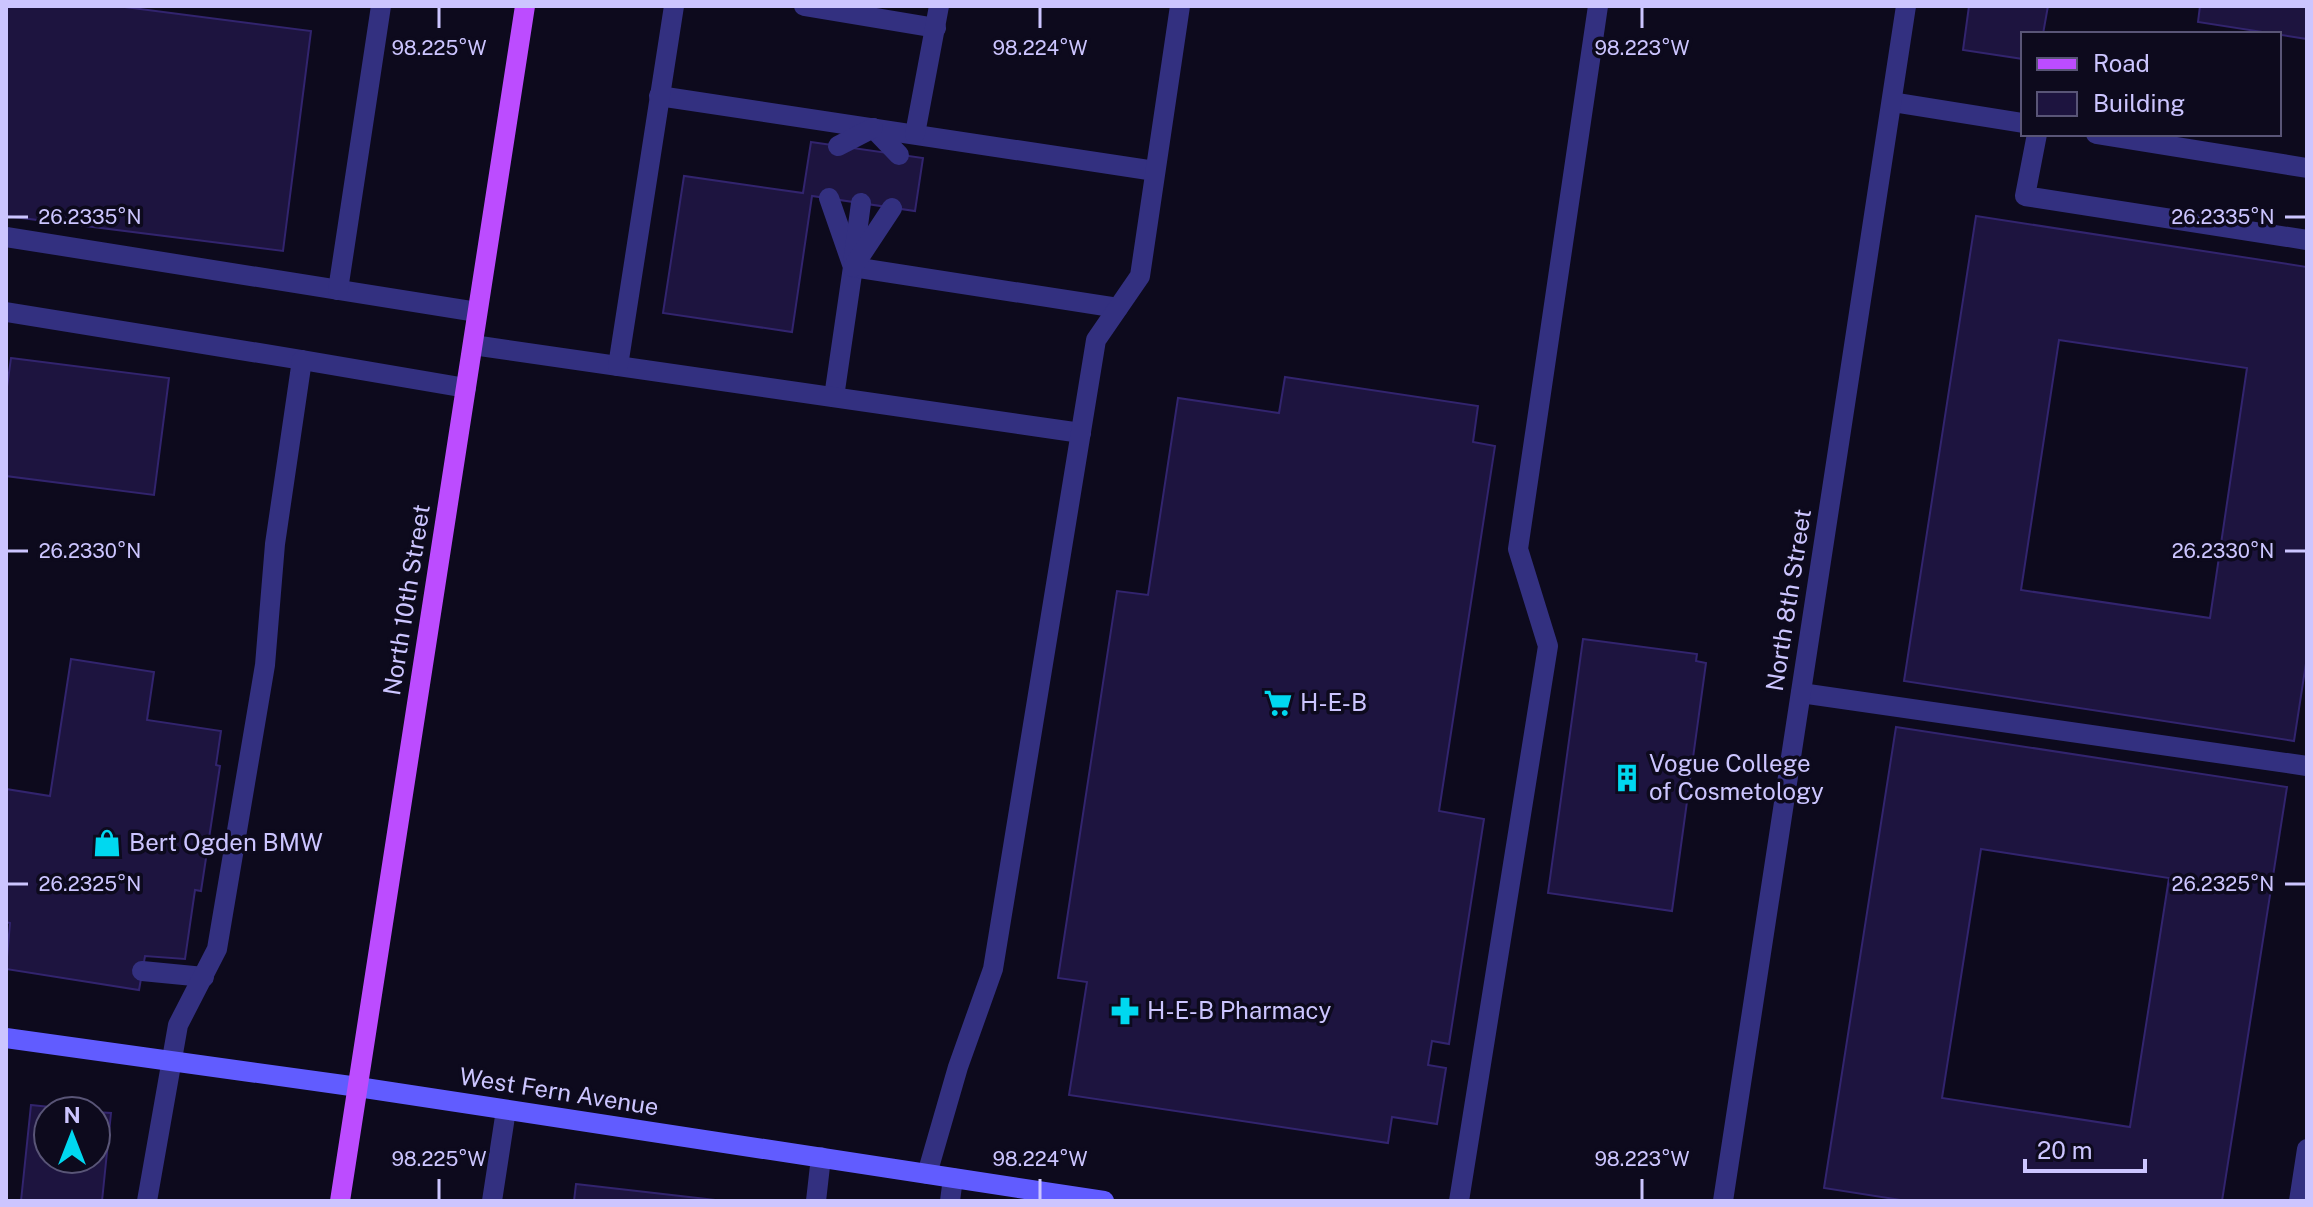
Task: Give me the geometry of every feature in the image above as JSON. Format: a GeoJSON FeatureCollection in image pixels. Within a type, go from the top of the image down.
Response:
{"type":"FeatureCollection","features":[{"type":"Feature","properties":{"kind":"main road","name":"North 10th Street"},"geometry":{"type":"LineString","coordinates":[[340,1201],[473,345],[519,7]]}},
{"type":"Feature","properties":{"kind":"street"},"geometry":{"type":"LineString","coordinates":[[338,290],[381,6]]}},
{"type":"Feature","properties":{"kind":"street"},"geometry":{"type":"LineString","coordinates":[[618,366],[674,6]]}},
{"type":"Feature","properties":{"kind":"street"},"geometry":{"type":"LineString","coordinates":[[804,6],[936,28]]}},
{"type":"Feature","properties":{"kind":"street"},"geometry":{"type":"LineString","coordinates":[[843,12],[863,6]]}},
{"type":"Feature","properties":{"kind":"street"},"geometry":{"type":"LineString","coordinates":[[915,134],[939,6]]}},
{"type":"Feature","properties":{"kind":"street"},"geometry":{"type":"LineString","coordinates":[[927,1174],[958,1067],[993,969],[1096,340],[1140,276],[1180,6]]}},
{"type":"Feature","properties":{"kind":"street"},"geometry":{"type":"LineString","coordinates":[[1459,1201],[1548,646],[1518,549],[1598,6]]}},
{"type":"Feature","properties":{"kind":"street","name":"North 8th Street"},"geometry":{"type":"LineString","coordinates":[[1723,1201],[1906,6]]}},
{"type":"Feature","properties":{"kind":"street"},"geometry":{"type":"LineString","coordinates":[[659,96],[1155,171]]}},
{"type":"Feature","properties":{"kind":"street"},"geometry":{"type":"LineString","coordinates":[[1892,102],[2021,123]]}},
{"type":"Feature","properties":{"kind":"street"},"geometry":{"type":"LineString","coordinates":[[838,146],[873,128]]}},
{"type":"Feature","properties":{"kind":"street"},"geometry":{"type":"LineString","coordinates":[[870,150],[873,128]]}},
{"type":"Feature","properties":{"kind":"street"},"geometry":{"type":"LineString","coordinates":[[873,128],[899,155]]}},
{"type":"Feature","properties":{"kind":"street"},"geometry":{"type":"LineString","coordinates":[[2037,136],[2025,196],[2307,240]]}},
{"type":"Feature","properties":{"kind":"street"},"geometry":{"type":"LineString","coordinates":[[2108,136],[2307,168]]}},
{"type":"Feature","properties":{"kind":"street"},"geometry":{"type":"LineString","coordinates":[[829,198],[853,267]]}},
{"type":"Feature","properties":{"kind":"street"},"geometry":{"type":"LineString","coordinates":[[834,397],[861,203]]}},
{"type":"Feature","properties":{"kind":"street"},"geometry":{"type":"LineString","coordinates":[[853,267],[892,208]]}},
{"type":"Feature","properties":{"kind":"street"},"geometry":{"type":"LineString","coordinates":[[6,237],[477,312]]}},
{"type":"Feature","properties":{"kind":"street"},"geometry":{"type":"LineString","coordinates":[[853,267],[1118,308]]}},
{"type":"Feature","properties":{"kind":"street"},"geometry":{"type":"LineString","coordinates":[[6,312],[466,388]]}},
{"type":"Feature","properties":{"kind":"street"},"geometry":{"type":"LineString","coordinates":[[473,345],[1081,433]]}},
{"type":"Feature","properties":{"kind":"street"},"geometry":{"type":"LineString","coordinates":[[147,1201],[178,1025],[217,949],[265,665],[275,544],[302,360]]}},
{"type":"Feature","properties":{"kind":"street"},"geometry":{"type":"LineString","coordinates":[[1801,693],[2307,766]]}},
{"type":"Feature","properties":{"kind":"street"},"geometry":{"type":"LineString","coordinates":[[142,971],[204,977]]}},
{"type":"Feature","properties":{"kind":"street","name":"West Fern Avenue"},"geometry":{"type":"LineString","coordinates":[[6,1038],[358,1087],[1104,1201]]}},
{"type":"Feature","properties":{"kind":"street"},"geometry":{"type":"LineString","coordinates":[[492,1201],[506,1110]]}},
{"type":"Feature","properties":{"kind":"street"},"geometry":{"type":"LineString","coordinates":[[2299,1201],[2307,1149]]}},
{"type":"Feature","properties":{"kind":"street"},"geometry":{"type":"LineString","coordinates":[[816,1201],[821,1157]]}},
{"type":"Feature","properties":{"kind":"street"},"geometry":{"type":"LineString","coordinates":[[950,1201],[953,1178]]}},
{"type":"Feature","properties":{"kind":"building"},"geometry":{"type":"Polygon","coordinates":[[[6,6],[117,6],[311,31],[283,251],[6,216],[6,6]]]}},
{"type":"Feature","properties":{"kind":"building"},"geometry":{"type":"Polygon","coordinates":[[[1969,6],[2048,6],[2043,32],[2021,32],[2021,59],[1963,50],[1969,6]]]}},
{"type":"Feature","properties":{"kind":"building"},"geometry":{"type":"Polygon","coordinates":[[[2200,6],[2307,6],[2307,39],[2281,35],[2281,32],[2198,22],[2200,6]]]}},
{"type":"Feature","properties":{"kind":"building"},"geometry":{"type":"Polygon","coordinates":[[[811,142],[923,158],[915,211],[812,196],[792,332],[663,313],[684,176],[803,193],[811,142]]]}},
{"type":"Feature","properties":{"kind":"building"},"geometry":{"type":"Polygon","coordinates":[[[1976,216],[2307,267],[2307,657],[2294,741],[1904,681],[1976,216]],[[2059,340],[2021,590],[2210,618],[2247,368],[2059,340]]]}},
{"type":"Feature","properties":{"kind":"building"},"geometry":{"type":"Polygon","coordinates":[[[11,358],[169,378],[154,495],[6,476],[6,394],[11,358]]]}},
{"type":"Feature","properties":{"kind":"building","name":"H-E-B"},"geometry":{"type":"Polygon","coordinates":[[[1285,377],[1478,406],[1473,442],[1495,446],[1439,811],[1484,819],[1449,1044],[1432,1041],[1428,1065],[1446,1068],[1437,1124],[1392,1117],[1388,1143],[1069,1095],[1087,982],[1058,978],[1117,591],[1148,595],[1178,398],[1279,413],[1285,377]]]}},
{"type":"Feature","properties":{"kind":"building","name":"Vogue College of Cosmetology"},"geometry":{"type":"Polygon","coordinates":[[[1583,639],[1697,654],[1696,661],[1706,663],[1672,911],[1548,893],[1583,639]]]}},
{"type":"Feature","properties":{"kind":"building","name":"Bert Ogden BMW"},"geometry":{"type":"Polygon","coordinates":[[[71,659],[154,672],[147,720],[221,731],[216,765],[220,766],[201,891],[195,890],[185,959],[145,956],[139,990],[6,969],[10,923],[6,922],[6,789],[50,796],[71,659]]]}},
{"type":"Feature","properties":{"kind":"building"},"geometry":{"type":"Polygon","coordinates":[[[1896,727],[2287,787],[2222,1201],[1907,1201],[1824,1188],[1896,727]],[[1981,849],[1942,1098],[2130,1127],[2169,878],[1981,849]]]}},
{"type":"Feature","properties":{"kind":"building"},"geometry":{"type":"Polygon","coordinates":[[[32,1105],[32,1175],[105,1175],[102,1201],[21,1201],[32,1105]]]}},
{"type":"Feature","properties":{"kind":"building"},"geometry":{"type":"Polygon","coordinates":[[[576,1184],[724,1201],[574,1201],[576,1184]]]}},
{"type":"Feature","properties":{"kind":"place","name":"H-E-B"},"geometry":{"type":"Point","coordinates":[1278,703]}},
{"type":"Feature","properties":{"kind":"place","name":"Vogue College of Cosmetology"},"geometry":{"type":"Point","coordinates":[1627,778]}},
{"type":"Feature","properties":{"kind":"place","name":"Bert Ogden BMW"},"geometry":{"type":"Point","coordinates":[107,843]}},
{"type":"Feature","properties":{"kind":"place","name":"H-E-B Pharmacy"},"geometry":{"type":"Point","coordinates":[1125,1011]}}]}
